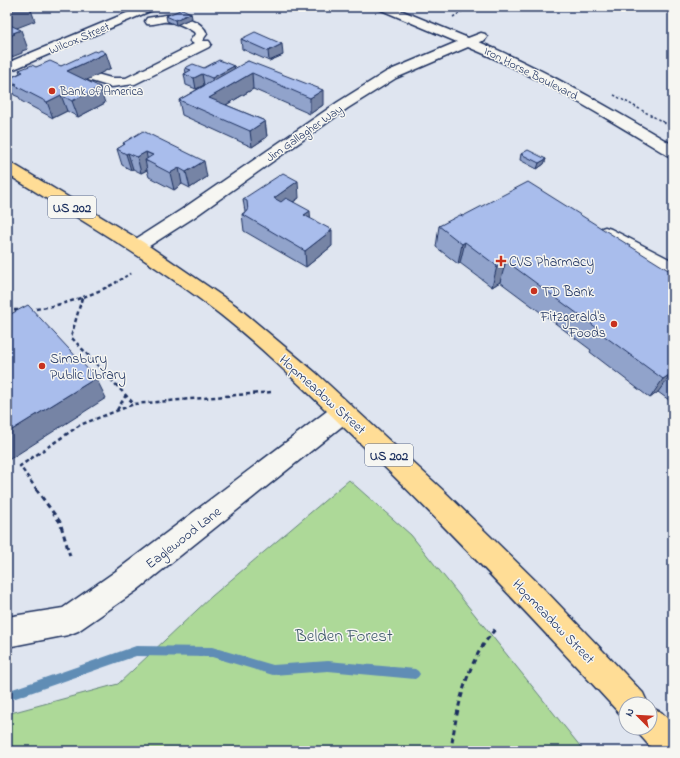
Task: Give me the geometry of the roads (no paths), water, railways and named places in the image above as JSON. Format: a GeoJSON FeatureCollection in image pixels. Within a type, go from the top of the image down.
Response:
{"type":"FeatureCollection","features":[{"type":"Feature","properties":{"kind":"highway","name":"Hopmeadow Street"},"geometry":{"type":"LineString","coordinates":[[7,167],[137,246],[228,310],[308,379],[437,501],[534,599],[625,696]]}},
{"type":"Feature","properties":{"kind":"highway"},"geometry":{"type":"LineString","coordinates":[[658,732],[673,748]]}},
{"type":"Feature","properties":{"kind":"street","name":"Wilcox Street"},"geometry":{"type":"LineString","coordinates":[[7,68],[151,7]]}},
{"type":"Feature","properties":{"kind":"street","name":"Iron Horse Boulevard"},"geometry":{"type":"LineString","coordinates":[[383,7],[475,40],[496,54],[601,109],[673,152]]}},
{"type":"Feature","properties":{"kind":"street","name":"Iron Horse Boulevard"},"geometry":{"type":"LineString","coordinates":[[411,7],[475,40],[603,97],[673,138]]}},
{"type":"Feature","properties":{"kind":"street"},"geometry":{"type":"LineString","coordinates":[[120,9],[134,14]]}},
{"type":"Feature","properties":{"kind":"street"},"geometry":{"type":"LineString","coordinates":[[93,77],[102,82],[119,84],[130,81],[201,43],[200,30],[187,22],[174,17],[151,21]]}},
{"type":"Feature","properties":{"kind":"street","name":"Jim Gallagher Way"},"geometry":{"type":"LineString","coordinates":[[137,246],[194,210],[343,105],[391,75],[475,40]]}},
{"type":"Feature","properties":{"kind":"street"},"geometry":{"type":"LineString","coordinates":[[44,53],[58,59]]}},
{"type":"Feature","properties":{"kind":"street"},"geometry":{"type":"LineString","coordinates":[[588,224],[673,269]]}},
{"type":"Feature","properties":{"kind":"street","name":"Eaglewood Lane"},"geometry":{"type":"LineString","coordinates":[[7,632],[68,621],[126,581],[343,412]]}},
{"type":"Feature","properties":{"kind":"waterway"},"geometry":{"type":"LineString","coordinates":[[7,696],[136,651],[212,652],[273,670],[328,666],[415,674]]}},
{"type":"Feature","properties":{"kind":"place","name":"Bank of America"},"geometry":{"type":"Point","coordinates":[52,91]}},
{"type":"Feature","properties":{"kind":"place","name":"CVS Pharmacy"},"geometry":{"type":"Point","coordinates":[501,261]}},
{"type":"Feature","properties":{"kind":"place","name":"TD Bank"},"geometry":{"type":"Point","coordinates":[534,291]}},
{"type":"Feature","properties":{"kind":"place","name":"Fitzgerald's Foods"},"geometry":{"type":"Point","coordinates":[614,324]}},
{"type":"Feature","properties":{"kind":"place","name":"Simsbury Public Library"},"geometry":{"type":"Point","coordinates":[42,366]}},
{"type":"Feature","properties":{"kind":"park label","name":"Belden Forest"},"geometry":{"type":"Point","coordinates":[344,635]}}]}
